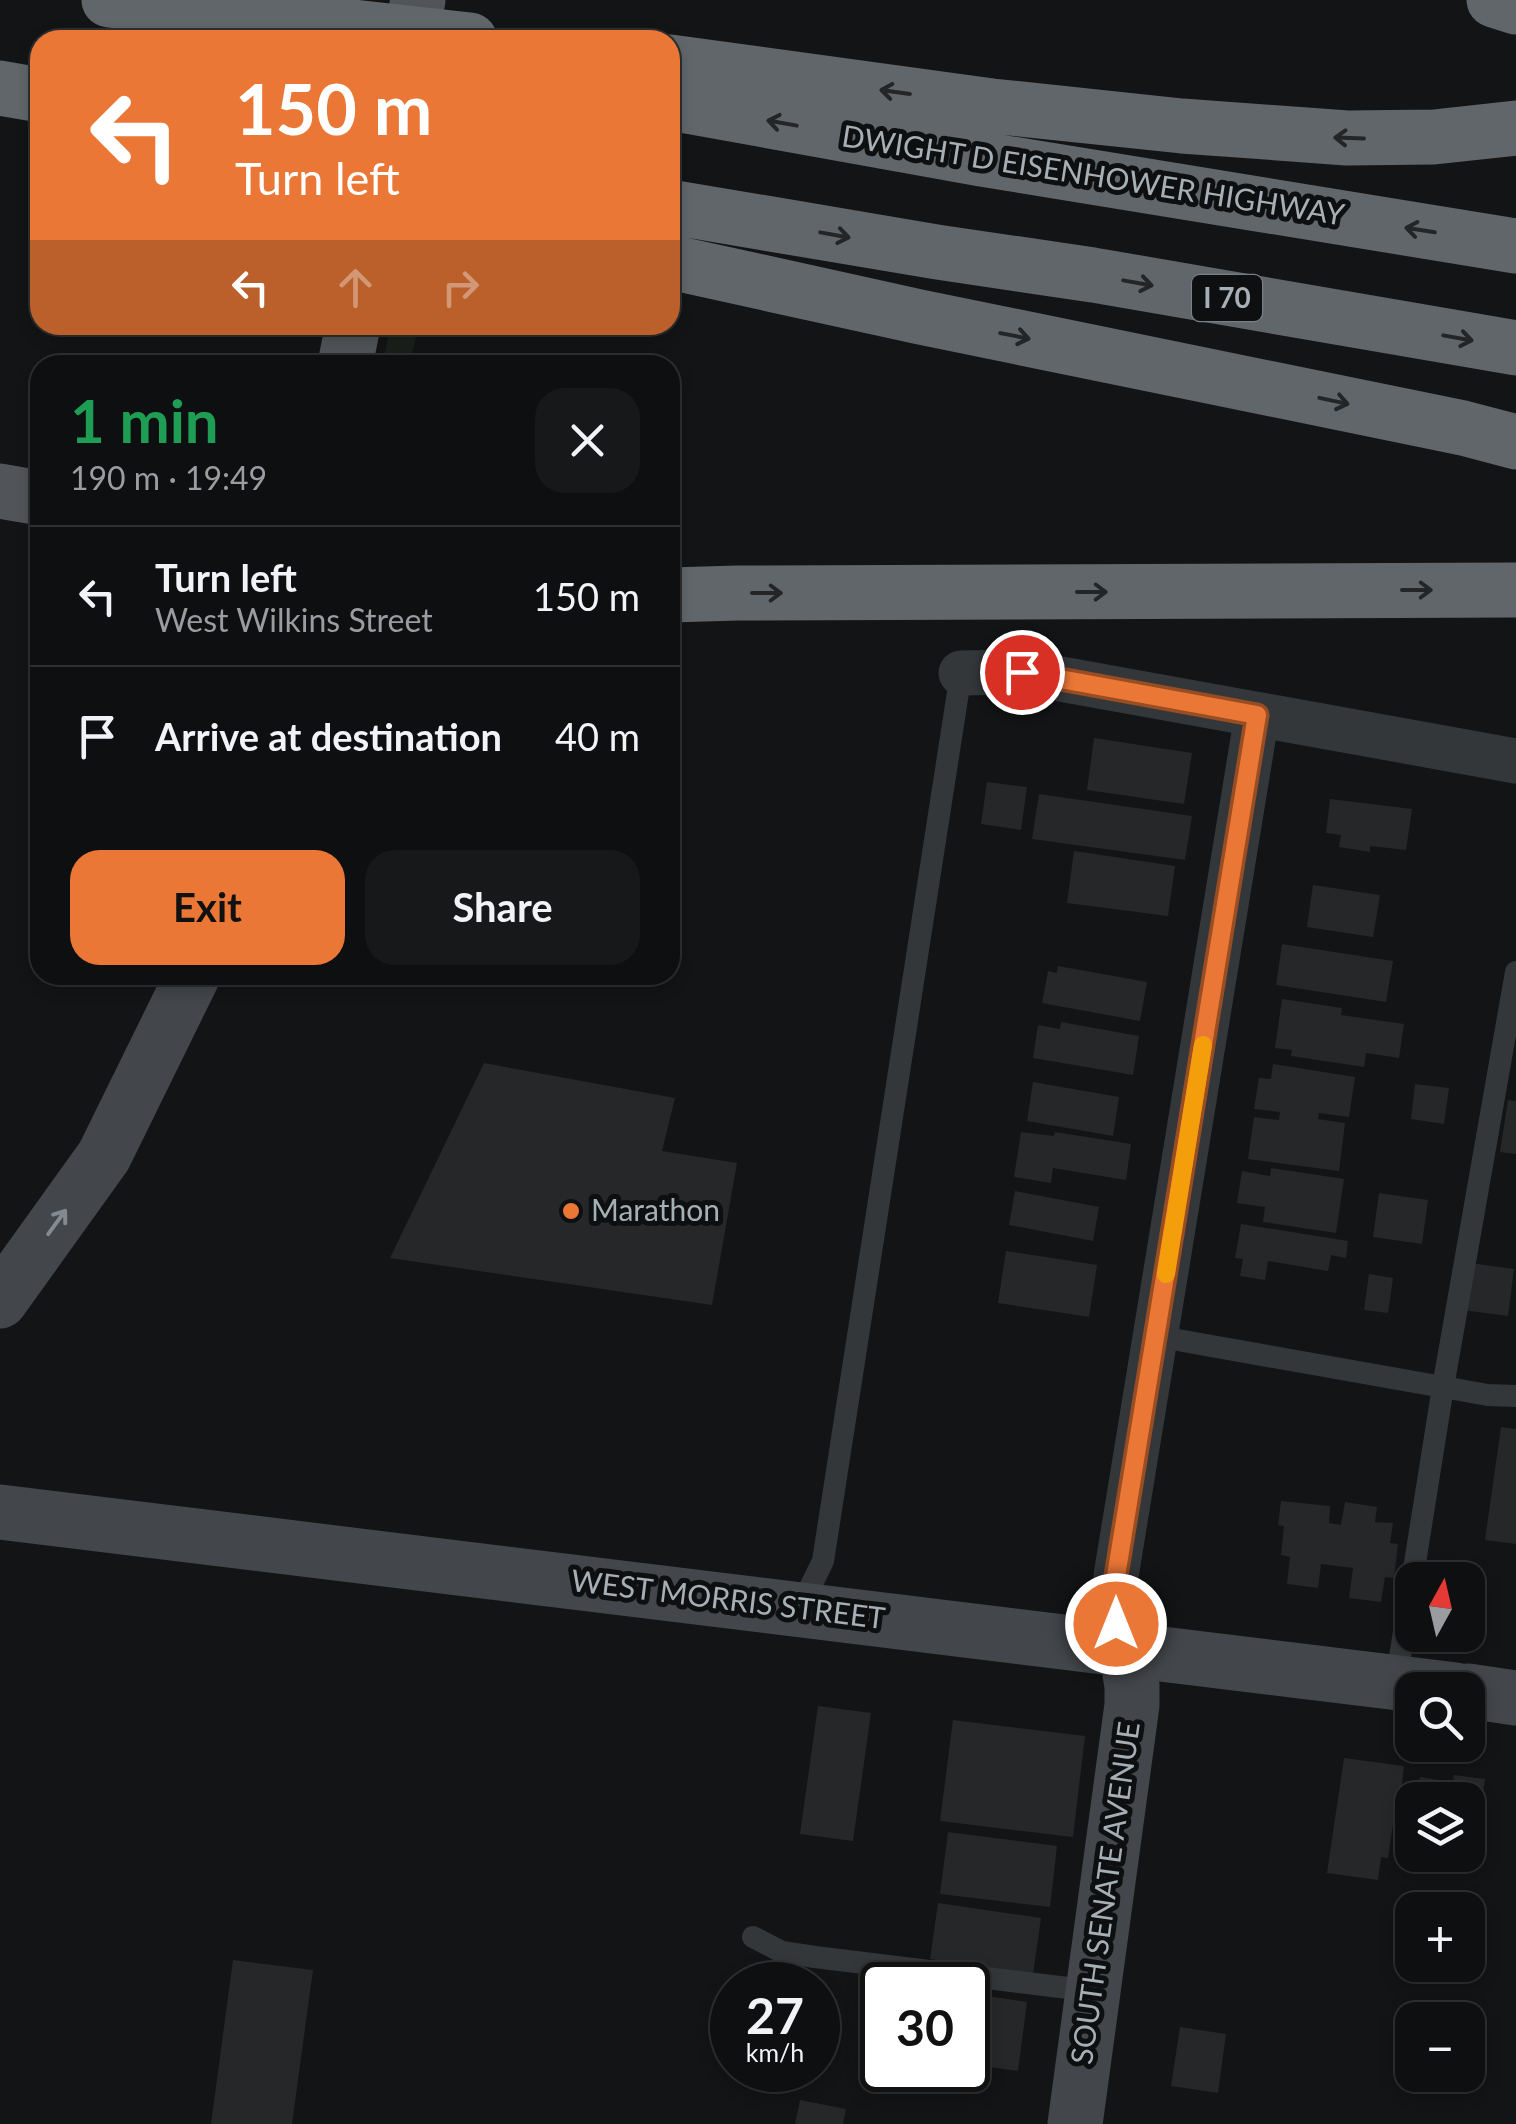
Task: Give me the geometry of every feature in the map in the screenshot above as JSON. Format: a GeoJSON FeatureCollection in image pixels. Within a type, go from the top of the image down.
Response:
{"type":"FeatureCollection","features":[{"type":"Feature","properties":{"kind":"highway"},"geometry":{"type":"LineString","coordinates":[[94,0],[262,30]]}},
{"type":"Feature","properties":{"kind":"highway"},"geometry":{"type":"LineString","coordinates":[[109,0],[380,30]]}},
{"type":"Feature","properties":{"kind":"highway"},"geometry":{"type":"LineString","coordinates":[[1494,0],[1516,8]]}},
{"type":"Feature","properties":{"kind":"highway"},"geometry":{"type":"LineString","coordinates":[[680,63],[992,106],[1182,126],[1348,138],[1434,137],[1516,128]]}},
{"type":"Feature","properties":{"kind":"highway"},"geometry":{"type":"LineString","coordinates":[[0,88],[30,94]]}},
{"type":"Feature","properties":{"kind":"highway","name":"DWIGHT D EISENHOWER HIGHWAY"},"geometry":{"type":"LineString","coordinates":[[680,105],[981,159],[1516,246]]}},
{"type":"Feature","properties":{"kind":"highway","name":"I 70"},"geometry":{"type":"LineString","coordinates":[[680,209],[1516,348]]}},
{"type":"Feature","properties":{"kind":"highway"},"geometry":{"type":"LineString","coordinates":[[680,264],[1516,442]]}},
{"type":"Feature","properties":{"kind":"highway"},"geometry":{"type":"LineString","coordinates":[[680,596],[1516,590]]}},
{"type":"Feature","properties":{"kind":"main road"},"geometry":{"type":"LineString","coordinates":[[412,30],[418,0]]}},
{"type":"Feature","properties":{"kind":"main road"},"geometry":{"type":"LineString","coordinates":[[0,491],[30,496]]}},
{"type":"Feature","properties":{"kind":"main road"},"geometry":{"type":"LineString","coordinates":[[0,1301],[104,1156],[188,985]]}},
{"type":"Feature","properties":{"kind":"main road","name":"WEST MORRIS STREET"},"geometry":{"type":"LineString","coordinates":[[0,1512],[1395,1682]]}},
{"type":"Feature","properties":{"kind":"main road","name":"SOUTH SENATE AVENUE"},"geometry":{"type":"LineString","coordinates":[[1075,2124],[1132,1705],[1126,1648]]}},
{"type":"Feature","properties":{"kind":"main road"},"geometry":{"type":"LineString","coordinates":[[1485,1694],[1516,1698]]}},
{"type":"Feature","properties":{"kind":"street"},"geometry":{"type":"LineString","coordinates":[[961,673],[1022,672],[1516,761]]}},
{"type":"Feature","properties":{"kind":"street","name":"SOUTH SENATE AVENUE"},"geometry":{"type":"LineString","coordinates":[[1126,1648],[1116,1624],[1116,1576],[1257,715]]}},
{"type":"Feature","properties":{"kind":"lane"},"geometry":{"type":"LineString","coordinates":[[800,1609],[823,1561],[961,673]]}},
{"type":"Feature","properties":{"kind":"lane"},"geometry":{"type":"LineString","coordinates":[[1398,1672],[1516,972]]}},
{"type":"Feature","properties":{"kind":"lane"},"geometry":{"type":"LineString","coordinates":[[1155,1336],[1488,1395],[1516,1396]]}},
{"type":"Feature","properties":{"kind":"lane"},"geometry":{"type":"LineString","coordinates":[[754,1936],[782,1952],[1093,1991]]}},
{"type":"Feature","properties":{"kind":"shaded area"},"geometry":{"type":"Polygon","coordinates":[[[388,335],[417,335],[411,355],[385,355],[388,335]]]}},
{"type":"Feature","properties":{"kind":"building"},"geometry":{"type":"Polygon","coordinates":[[[1094,738],[1192,753],[1184,804],[1087,790],[1094,738]]]}},
{"type":"Feature","properties":{"kind":"building"},"geometry":{"type":"Polygon","coordinates":[[[987,782],[1027,787],[1021,830],[981,824],[987,782]]]}},
{"type":"Feature","properties":{"kind":"building"},"geometry":{"type":"Polygon","coordinates":[[[1039,794],[1192,816],[1185,860],[1032,839],[1039,794]]]}},
{"type":"Feature","properties":{"kind":"building"},"geometry":{"type":"Polygon","coordinates":[[[1330,799],[1412,809],[1406,850],[1370,846],[1370,852],[1339,847],[1341,835],[1326,833],[1330,799]]]}},
{"type":"Feature","properties":{"kind":"building"},"geometry":{"type":"Polygon","coordinates":[[[1074,851],[1175,866],[1168,916],[1067,903],[1074,851]]]}},
{"type":"Feature","properties":{"kind":"building"},"geometry":{"type":"Polygon","coordinates":[[[1313,885],[1380,895],[1373,937],[1307,927],[1313,885]]]}},
{"type":"Feature","properties":{"kind":"building"},"geometry":{"type":"Polygon","coordinates":[[[1282,944],[1393,961],[1386,1002],[1276,985],[1282,944]]]}},
{"type":"Feature","properties":{"kind":"building"},"geometry":{"type":"Polygon","coordinates":[[[1058,966],[1147,982],[1140,1021],[1042,1003],[1048,971],[1057,973],[1058,966]]]}},
{"type":"Feature","properties":{"kind":"building"},"geometry":{"type":"Polygon","coordinates":[[[1282,999],[1342,1008],[1341,1015],[1404,1024],[1399,1058],[1366,1053],[1364,1067],[1291,1056],[1292,1050],[1275,1048],[1282,999]]]}},
{"type":"Feature","properties":{"kind":"building"},"geometry":{"type":"Polygon","coordinates":[[[1061,1022],[1139,1036],[1133,1075],[1033,1058],[1038,1025],[1060,1029],[1061,1022]]]}},
{"type":"Feature","properties":{"kind":"building","name":"Marathon"},"geometry":{"type":"Polygon","coordinates":[[[484,1063],[675,1098],[662,1151],[737,1163],[712,1305],[390,1258],[484,1063]]]}},
{"type":"Feature","properties":{"kind":"building"},"geometry":{"type":"Polygon","coordinates":[[[1273,1064],[1355,1077],[1349,1117],[1319,1113],[1318,1119],[1345,1123],[1339,1171],[1248,1159],[1254,1117],[1279,1120],[1280,1112],[1254,1109],[1259,1078],[1271,1079],[1273,1064]]]}},
{"type":"Feature","properties":{"kind":"building"},"geometry":{"type":"Polygon","coordinates":[[[1033,1082],[1119,1097],[1113,1136],[1027,1121],[1033,1082]]]}},
{"type":"Feature","properties":{"kind":"building"},"geometry":{"type":"Polygon","coordinates":[[[1415,1084],[1449,1088],[1444,1124],[1411,1119],[1415,1084]]]}},
{"type":"Feature","properties":{"kind":"building"},"geometry":{"type":"Polygon","coordinates":[[[1508,1100],[1516,1101],[1516,1154],[1500,1152],[1508,1100]]]}},
{"type":"Feature","properties":{"kind":"building"},"geometry":{"type":"Polygon","coordinates":[[[1021,1132],[1054,1136],[1055,1132],[1131,1144],[1126,1180],[1053,1168],[1051,1183],[1014,1177],[1021,1132]]]}},
{"type":"Feature","properties":{"kind":"building"},"geometry":{"type":"Polygon","coordinates":[[[1271,1168],[1344,1179],[1336,1233],[1263,1222],[1265,1207],[1237,1203],[1242,1171],[1270,1176],[1271,1168]]]}},
{"type":"Feature","properties":{"kind":"building"},"geometry":{"type":"Polygon","coordinates":[[[1015,1191],[1099,1207],[1093,1241],[1009,1225],[1015,1191]]]}},
{"type":"Feature","properties":{"kind":"building"},"geometry":{"type":"Polygon","coordinates":[[[1379,1193],[1428,1200],[1422,1244],[1373,1237],[1379,1193]]]}},
{"type":"Feature","properties":{"kind":"building"},"geometry":{"type":"Polygon","coordinates":[[[1241,1224],[1348,1241],[1346,1258],[1331,1255],[1328,1271],[1268,1261],[1265,1280],[1240,1276],[1243,1259],[1235,1258],[1241,1224]]]}},
{"type":"Feature","properties":{"kind":"building"},"geometry":{"type":"Polygon","coordinates":[[[1006,1251],[1097,1265],[1089,1317],[998,1303],[1006,1251]]]}},
{"type":"Feature","properties":{"kind":"building"},"geometry":{"type":"Polygon","coordinates":[[[1470,1263],[1514,1269],[1508,1316],[1463,1310],[1470,1263]]]}},
{"type":"Feature","properties":{"kind":"building"},"geometry":{"type":"Polygon","coordinates":[[[1369,1274],[1393,1278],[1388,1313],[1364,1310],[1369,1274]]]}},
{"type":"Feature","properties":{"kind":"building"},"geometry":{"type":"Polygon","coordinates":[[[1501,1427],[1516,1429],[1516,1544],[1485,1540],[1501,1427]]]}},
{"type":"Feature","properties":{"kind":"building"},"geometry":{"type":"Polygon","coordinates":[[[1281,1501],[1330,1506],[1329,1523],[1341,1525],[1345,1502],[1377,1507],[1375,1522],[1393,1523],[1390,1543],[1398,1544],[1394,1578],[1385,1577],[1381,1602],[1349,1598],[1353,1568],[1321,1564],[1318,1588],[1287,1584],[1290,1557],[1281,1555],[1284,1526],[1278,1525],[1281,1501]]]}},
{"type":"Feature","properties":{"kind":"building"},"geometry":{"type":"Polygon","coordinates":[[[818,1706],[871,1713],[853,1841],[800,1834],[818,1706]]]}},
{"type":"Feature","properties":{"kind":"building"},"geometry":{"type":"Polygon","coordinates":[[[953,1720],[1085,1736],[1073,1837],[940,1821],[953,1720]]]}},
{"type":"Feature","properties":{"kind":"building"},"geometry":{"type":"Polygon","coordinates":[[[1344,1758],[1404,1766],[1402,1782],[1395,1782],[1395,1824],[1388,1858],[1381,1857],[1378,1880],[1327,1873],[1344,1758]]]}},
{"type":"Feature","properties":{"kind":"building"},"geometry":{"type":"Polygon","coordinates":[[[1454,1775],[1485,1779],[1485,1782],[1453,1782],[1454,1775]]]}},
{"type":"Feature","properties":{"kind":"building"},"geometry":{"type":"Polygon","coordinates":[[[1420,1777],[1445,1781],[1445,1782],[1419,1782],[1420,1777]]]}},
{"type":"Feature","properties":{"kind":"building"},"geometry":{"type":"Polygon","coordinates":[[[948,1832],[1057,1846],[1050,1907],[940,1894],[948,1832]]]}},
{"type":"Feature","properties":{"kind":"building"},"geometry":{"type":"Polygon","coordinates":[[[938,1903],[1041,1918],[1033,1974],[990,1968],[990,1962],[930,1959],[938,1903]]]}},
{"type":"Feature","properties":{"kind":"building"},"geometry":{"type":"Polygon","coordinates":[[[233,1960],[313,1970],[292,2124],[211,2124],[233,1960]]]}},
{"type":"Feature","properties":{"kind":"building"},"geometry":{"type":"Polygon","coordinates":[[[990,1996],[1027,2002],[1018,2071],[990,2067],[990,1996]]]}},
{"type":"Feature","properties":{"kind":"building"},"geometry":{"type":"Polygon","coordinates":[[[1180,2027],[1226,2034],[1218,2093],[1171,2086],[1180,2027]]]}},
{"type":"Feature","properties":{"kind":"building"},"geometry":{"type":"Polygon","coordinates":[[[800,2100],[846,2109],[843,2124],[795,2124],[800,2100]]]}},
{"type":"Feature","properties":{"kind":"slow traffic"},"geometry":{"type":"LineString","coordinates":[[1166,1274],[1203,1045]]}},
{"type":"Feature","properties":{"kind":"place","name":"Marathon"},"geometry":{"type":"Point","coordinates":[571,1211]}},
{"type":"Feature","properties":{"kind":"route"},"geometry":{"type":"LineString","coordinates":[[1022,672],[1257,715],[1116,1576],[1116,1624]]}}]}
